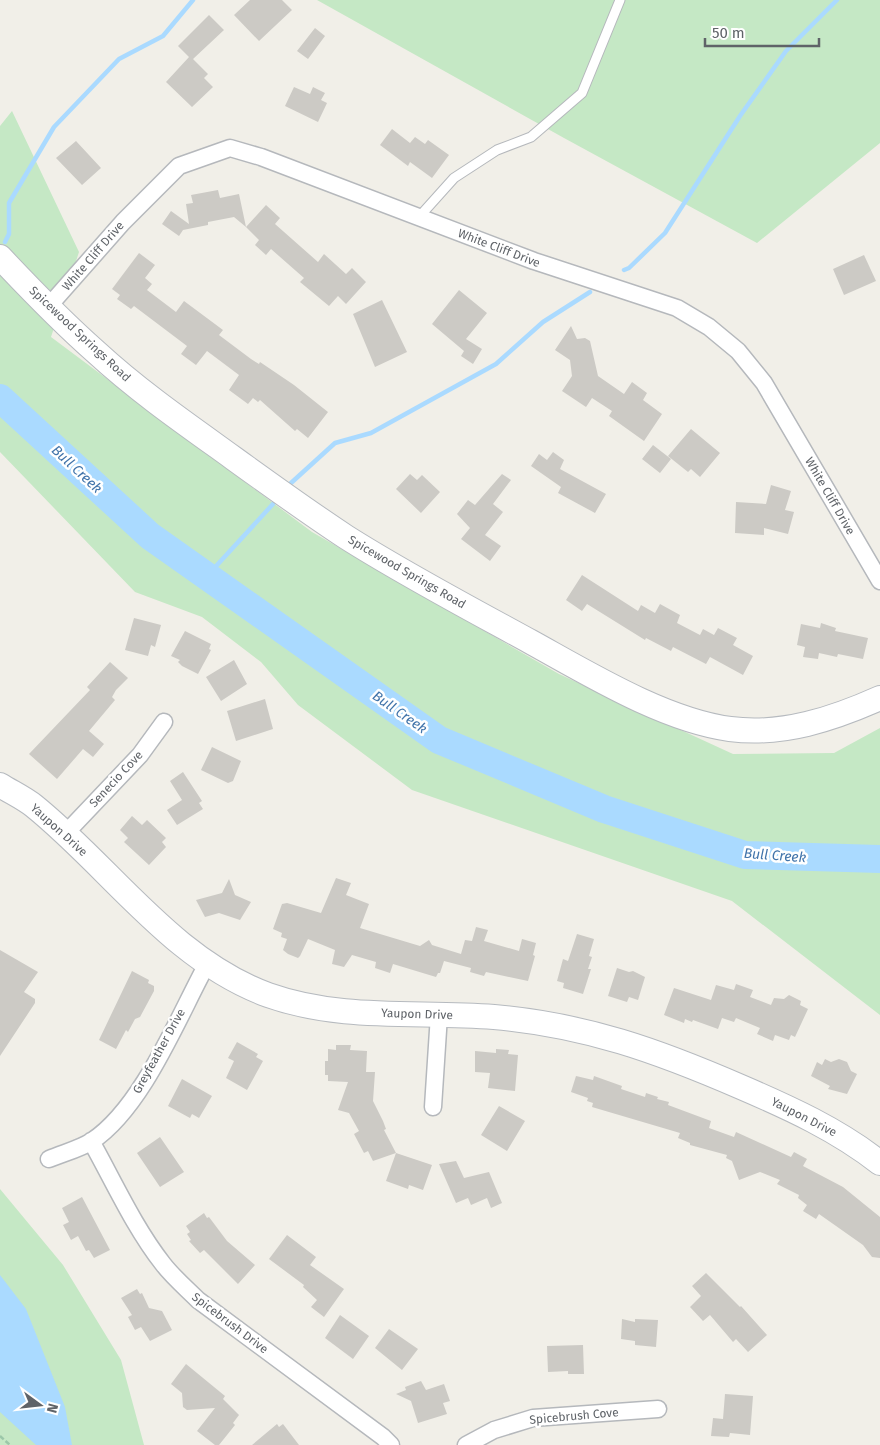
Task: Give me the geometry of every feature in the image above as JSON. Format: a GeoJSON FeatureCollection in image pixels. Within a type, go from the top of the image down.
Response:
{"type":"FeatureCollection","features":[{"type":"Feature","properties":{"kind":"main road","name":"Spicewood Springs Road"},"geometry":{"type":"LineString","coordinates":[[0,257],[96,353],[154,400],[346,536],[429,586],[635,697],[685,718],[728,729],[750,731],[799,726],[828,719],[880,698]]}},
{"type":"Feature","properties":{"kind":"main road","name":"Yaupon Drive"},"geometry":{"type":"LineString","coordinates":[[0,785],[32,805],[177,940],[207,964],[238,982],[304,1006],[350,1013],[495,1017],[579,1029],[625,1041],[680,1060],[774,1101],[825,1126],[880,1163]]}},
{"type":"Feature","properties":{"kind":"street","name":"White Cliff Drive"},"geometry":{"type":"LineString","coordinates":[[48,307],[123,222],[180,166],[230,148],[261,157],[534,261],[677,308],[709,326],[738,351],[764,383],[880,581]]}},
{"type":"Feature","properties":{"kind":"street","name":"Senecio Cove"},"geometry":{"type":"LineString","coordinates":[[65,834],[140,755],[164,722]]}},
{"type":"Feature","properties":{"kind":"street","name":"Greyfeather Drive"},"geometry":{"type":"LineString","coordinates":[[49,1159],[92,1141],[121,1114],[145,1081],[207,964]]}},
{"type":"Feature","properties":{"kind":"street"},"geometry":{"type":"LineString","coordinates":[[433,1107],[439,1014]]}},
{"type":"Feature","properties":{"kind":"street","name":"Spicebrush Drive"},"geometry":{"type":"LineString","coordinates":[[92,1141],[140,1230],[163,1264],[184,1286],[198,1300],[383,1437],[391,1445]]}},
{"type":"Feature","properties":{"kind":"street","name":"Spicebrush Cove"},"geometry":{"type":"LineString","coordinates":[[466,1445],[494,1430],[533,1418],[658,1409]]}},
{"type":"Feature","properties":{"kind":"lane"},"geometry":{"type":"LineString","coordinates":[[419,218],[454,178],[497,150],[531,137],[582,93],[620,0]]}},
{"type":"Feature","properties":{"kind":"path"},"geometry":{"type":"LineString","coordinates":[[0,1436],[10,1445]]}},
{"type":"Feature","properties":{"kind":"green space"},"geometry":{"type":"Polygon","coordinates":[[[317,0],[880,0],[880,143],[757,243],[317,0]]]}},
{"type":"Feature","properties":{"kind":"green space"},"geometry":{"type":"Polygon","coordinates":[[[12,111],[79,252],[51,337],[312,532],[559,674],[733,754],[834,753],[880,728],[880,1015],[732,901],[412,790],[298,705],[261,662],[202,617],[135,592],[0,452],[0,126],[12,111]]]}},
{"type":"Feature","properties":{"kind":"green space"},"geometry":{"type":"Polygon","coordinates":[[[0,1189],[63,1265],[121,1360],[144,1445],[0,1445],[0,1189]]]}},
{"type":"Feature","properties":{"kind":"water"},"geometry":{"type":"Polygon","coordinates":[[[0,1275],[26,1309],[65,1407],[72,1445],[36,1445],[0,1412],[0,1275]]]}},
{"type":"Feature","properties":{"kind":"building"},"geometry":{"type":"Polygon","coordinates":[[[250,0],[282,0],[292,10],[259,41],[234,15],[250,0]]]}},
{"type":"Feature","properties":{"kind":"building"},"geometry":{"type":"Polygon","coordinates":[[[209,15],[224,30],[193,59],[208,74],[204,78],[213,87],[192,107],[166,82],[189,57],[178,46],[209,15]]]}},
{"type":"Feature","properties":{"kind":"building"},"geometry":{"type":"Polygon","coordinates":[[[315,28],[325,36],[308,59],[297,51],[315,28]]]}},
{"type":"Feature","properties":{"kind":"building"},"geometry":{"type":"Polygon","coordinates":[[[294,87],[310,94],[313,87],[325,93],[321,100],[327,103],[318,122],[285,106],[294,87]]]}},
{"type":"Feature","properties":{"kind":"building"},"geometry":{"type":"Polygon","coordinates":[[[392,129],[410,143],[415,137],[425,144],[428,140],[449,155],[432,178],[410,162],[408,166],[380,145],[392,129]]]}},
{"type":"Feature","properties":{"kind":"building"},"geometry":{"type":"Polygon","coordinates":[[[76,141],[101,168],[82,185],[56,158],[76,141]]]}},
{"type":"Feature","properties":{"kind":"building"},"geometry":{"type":"Polygon","coordinates":[[[218,190],[220,198],[239,194],[246,227],[234,217],[208,222],[208,225],[183,230],[179,236],[162,224],[171,211],[189,224],[186,204],[193,203],[191,195],[218,190]]]}},
{"type":"Feature","properties":{"kind":"building"},"geometry":{"type":"Polygon","coordinates":[[[266,205],[280,218],[275,224],[318,262],[324,254],[346,274],[352,268],[366,282],[346,304],[338,296],[329,306],[300,282],[304,278],[271,249],[266,255],[255,245],[259,240],[246,227],[266,205]]]}},
{"type":"Feature","properties":{"kind":"building"},"geometry":{"type":"Polygon","coordinates":[[[139,253],[155,265],[145,278],[152,284],[147,290],[176,312],[184,301],[223,330],[219,335],[251,359],[259,364],[260,362],[294,385],[328,412],[308,438],[297,429],[295,431],[260,400],[258,402],[253,398],[248,404],[229,390],[239,375],[207,351],[196,365],[181,354],[187,346],[134,306],[131,309],[117,299],[120,295],[112,289],[139,253]]]}},
{"type":"Feature","properties":{"kind":"building"},"geometry":{"type":"Polygon","coordinates":[[[864,255],[876,281],[844,295],[833,269],[864,255]]]}},
{"type":"Feature","properties":{"kind":"building"},"geometry":{"type":"Polygon","coordinates":[[[459,290],[487,313],[466,339],[482,349],[473,364],[461,356],[464,351],[432,324],[459,290]]]}},
{"type":"Feature","properties":{"kind":"building"},"geometry":{"type":"Polygon","coordinates":[[[382,300],[407,352],[375,367],[353,314],[382,300]]]}},
{"type":"Feature","properties":{"kind":"building"},"geometry":{"type":"Polygon","coordinates":[[[571,326],[577,339],[585,338],[590,341],[598,376],[624,394],[632,382],[647,393],[643,400],[662,414],[644,441],[609,416],[612,411],[592,398],[586,407],[562,391],[572,376],[570,360],[555,350],[571,326]]]}},
{"type":"Feature","properties":{"kind":"building"},"geometry":{"type":"Polygon","coordinates":[[[691,429],[720,453],[700,477],[691,469],[688,472],[668,456],[691,429]]]}},
{"type":"Feature","properties":{"kind":"building"},"geometry":{"type":"Polygon","coordinates":[[[653,445],[671,459],[660,473],[642,459],[653,445]]]}},
{"type":"Feature","properties":{"kind":"building"},"geometry":{"type":"Polygon","coordinates":[[[553,452],[564,460],[560,469],[606,494],[595,513],[558,493],[561,487],[531,466],[539,454],[547,460],[553,452]]]}},
{"type":"Feature","properties":{"kind":"building"},"geometry":{"type":"Polygon","coordinates":[[[410,474],[417,480],[422,475],[440,492],[421,513],[396,489],[410,474]]]}},
{"type":"Feature","properties":{"kind":"building"},"geometry":{"type":"Polygon","coordinates":[[[502,474],[511,480],[493,504],[503,512],[485,535],[501,546],[490,561],[461,539],[470,528],[457,514],[468,500],[475,505],[502,474]]]}},
{"type":"Feature","properties":{"kind":"building"},"geometry":{"type":"Polygon","coordinates":[[[771,485],[791,491],[785,510],[794,512],[788,534],[764,528],[764,535],[735,533],[736,502],[766,504],[771,485]]]}},
{"type":"Feature","properties":{"kind":"building"},"geometry":{"type":"Polygon","coordinates":[[[582,575],[638,611],[641,605],[655,613],[660,604],[680,615],[677,623],[700,635],[703,629],[714,635],[718,628],[737,638],[733,645],[753,656],[743,675],[710,657],[706,664],[673,647],[671,651],[646,638],[645,640],[587,604],[582,611],[566,600],[582,575]]]}},
{"type":"Feature","properties":{"kind":"building"},"geometry":{"type":"Polygon","coordinates":[[[134,618],[161,625],[155,647],[151,645],[148,656],[125,650],[134,618]]]}},
{"type":"Feature","properties":{"kind":"building"},"geometry":{"type":"Polygon","coordinates":[[[821,623],[836,628],[835,631],[868,638],[863,659],[838,654],[837,657],[819,653],[818,659],[803,657],[805,647],[797,645],[801,624],[820,628],[821,623]]]}},
{"type":"Feature","properties":{"kind":"building"},"geometry":{"type":"Polygon","coordinates":[[[185,631],[211,644],[209,649],[211,650],[198,674],[182,666],[178,662],[180,660],[171,656],[185,631]]]}},
{"type":"Feature","properties":{"kind":"building"},"geometry":{"type":"Polygon","coordinates":[[[234,660],[247,684],[221,701],[206,677],[234,660]]]}},
{"type":"Feature","properties":{"kind":"building"},"geometry":{"type":"Polygon","coordinates":[[[110,662],[128,678],[116,690],[112,697],[115,700],[89,731],[104,744],[93,757],[83,749],[57,779],[29,754],[90,690],[87,687],[110,662]]]}},
{"type":"Feature","properties":{"kind":"building"},"geometry":{"type":"Polygon","coordinates":[[[265,699],[273,729],[236,741],[227,711],[265,699]]]}},
{"type":"Feature","properties":{"kind":"building"},"geometry":{"type":"Polygon","coordinates":[[[212,747],[241,761],[233,781],[228,783],[201,770],[212,747]]]}},
{"type":"Feature","properties":{"kind":"building"},"geometry":{"type":"Polygon","coordinates":[[[183,772],[202,801],[199,803],[203,809],[177,825],[167,810],[182,800],[170,781],[183,772]]]}},
{"type":"Feature","properties":{"kind":"building"},"geometry":{"type":"Polygon","coordinates":[[[132,816],[142,825],[147,820],[166,838],[162,842],[166,847],[149,865],[124,842],[128,838],[120,830],[132,816]]]}},
{"type":"Feature","properties":{"kind":"building"},"geometry":{"type":"Polygon","coordinates":[[[336,878],[351,883],[346,895],[369,904],[360,928],[420,946],[429,940],[432,945],[461,954],[465,940],[472,941],[476,927],[488,930],[484,941],[519,951],[522,939],[536,943],[533,955],[535,956],[528,981],[486,972],[484,976],[470,972],[471,968],[444,961],[440,973],[436,977],[393,964],[390,973],[375,968],[376,962],[352,955],[344,967],[332,964],[335,950],[308,939],[298,958],[288,954],[283,950],[287,939],[281,937],[282,933],[273,929],[282,904],[287,903],[321,913],[336,878]]]}},
{"type":"Feature","properties":{"kind":"building"},"geometry":{"type":"Polygon","coordinates":[[[229,879],[235,895],[251,902],[240,920],[219,913],[205,917],[196,900],[222,893],[229,879]]]}},
{"type":"Feature","properties":{"kind":"building"},"geometry":{"type":"Polygon","coordinates":[[[577,934],[594,939],[589,956],[592,957],[588,969],[591,969],[583,994],[563,988],[564,983],[557,981],[563,959],[568,961],[577,934]]]}},
{"type":"Feature","properties":{"kind":"building"},"geometry":{"type":"Polygon","coordinates":[[[0,950],[38,972],[24,992],[35,999],[35,1003],[0,1056],[0,950]]]}},
{"type":"Feature","properties":{"kind":"building"},"geometry":{"type":"Polygon","coordinates":[[[617,968],[629,972],[633,971],[645,977],[638,1000],[629,997],[627,1002],[608,996],[617,968]]]}},
{"type":"Feature","properties":{"kind":"building"},"geometry":{"type":"Polygon","coordinates":[[[132,971],[149,980],[148,983],[154,986],[154,991],[140,1017],[135,1019],[128,1032],[126,1030],[116,1049],[99,1040],[132,971]]]}},
{"type":"Feature","properties":{"kind":"building"},"geometry":{"type":"Polygon","coordinates":[[[736,984],[753,990],[750,997],[771,1005],[774,998],[784,999],[789,995],[801,1001],[800,1005],[808,1009],[795,1037],[791,1035],[789,1040],[775,1035],[773,1041],[757,1034],[760,1028],[736,1018],[734,1022],[722,1018],[718,1029],[693,1020],[692,1022],[685,1019],[684,1023],[664,1015],[674,988],[711,1000],[716,985],[734,990],[736,984]]]}},
{"type":"Feature","properties":{"kind":"building"},"geometry":{"type":"Polygon","coordinates":[[[237,1042],[258,1054],[256,1057],[263,1061],[247,1090],[226,1078],[234,1061],[228,1058],[237,1042]]]}},
{"type":"Feature","properties":{"kind":"building"},"geometry":{"type":"Polygon","coordinates":[[[336,1045],[351,1045],[350,1050],[367,1051],[366,1072],[375,1072],[373,1101],[383,1121],[386,1129],[384,1130],[396,1153],[373,1161],[368,1151],[364,1153],[354,1134],[359,1131],[349,1113],[338,1110],[348,1082],[328,1081],[328,1075],[325,1075],[325,1061],[328,1061],[328,1049],[336,1050],[336,1045]]]}},
{"type":"Feature","properties":{"kind":"building"},"geometry":{"type":"Polygon","coordinates":[[[496,1049],[509,1050],[508,1054],[518,1055],[515,1091],[488,1088],[490,1073],[475,1072],[475,1051],[496,1053],[496,1049]]]}},
{"type":"Feature","properties":{"kind":"building"},"geometry":{"type":"Polygon","coordinates":[[[825,1059],[831,1062],[839,1059],[847,1062],[851,1071],[857,1074],[847,1094],[828,1089],[830,1086],[811,1076],[817,1062],[822,1065],[825,1059]]]}},
{"type":"Feature","properties":{"kind":"building"},"geometry":{"type":"Polygon","coordinates":[[[576,1076],[593,1080],[594,1076],[622,1086],[621,1089],[645,1097],[646,1093],[658,1097],[657,1099],[669,1102],[668,1105],[711,1121],[709,1128],[734,1137],[736,1132],[791,1157],[794,1152],[807,1159],[803,1166],[843,1187],[880,1217],[880,1258],[872,1257],[863,1245],[819,1214],[816,1219],[803,1211],[807,1205],[798,1198],[799,1195],[777,1184],[780,1180],[760,1172],[739,1180],[732,1161],[726,1158],[727,1155],[690,1145],[690,1143],[678,1138],[680,1133],[592,1107],[593,1103],[587,1101],[588,1098],[571,1092],[576,1076]]]}},
{"type":"Feature","properties":{"kind":"building"},"geometry":{"type":"Polygon","coordinates":[[[182,1079],[212,1096],[199,1118],[192,1114],[190,1118],[168,1106],[182,1079]]]}},
{"type":"Feature","properties":{"kind":"building"},"geometry":{"type":"Polygon","coordinates":[[[499,1106],[525,1121],[507,1151],[481,1135],[499,1106]]]}},
{"type":"Feature","properties":{"kind":"building"},"geometry":{"type":"Polygon","coordinates":[[[160,1137],[184,1172],[160,1187],[137,1153],[160,1137]]]}},
{"type":"Feature","properties":{"kind":"building"},"geometry":{"type":"Polygon","coordinates":[[[396,1153],[432,1165],[423,1190],[409,1185],[408,1189],[386,1181],[396,1153]]]}},
{"type":"Feature","properties":{"kind":"building"},"geometry":{"type":"Polygon","coordinates":[[[456,1161],[464,1178],[489,1172],[502,1203],[491,1208],[487,1198],[471,1205],[468,1198],[456,1203],[439,1164],[456,1161]]]}},
{"type":"Feature","properties":{"kind":"building"},"geometry":{"type":"Polygon","coordinates":[[[82,1197],[110,1250],[94,1258],[89,1250],[86,1251],[78,1236],[71,1240],[63,1225],[69,1222],[62,1208],[82,1197]]]}},
{"type":"Feature","properties":{"kind":"building"},"geometry":{"type":"Polygon","coordinates":[[[204,1213],[227,1241],[255,1265],[238,1284],[204,1250],[200,1253],[189,1241],[191,1240],[187,1234],[190,1232],[186,1226],[204,1213]]]}},
{"type":"Feature","properties":{"kind":"building"},"geometry":{"type":"Polygon","coordinates":[[[287,1235],[316,1257],[310,1265],[344,1289],[324,1317],[311,1307],[317,1300],[303,1287],[304,1285],[269,1259],[287,1235]]]}},
{"type":"Feature","properties":{"kind":"building"},"geometry":{"type":"Polygon","coordinates":[[[706,1273],[741,1306],[767,1335],[748,1352],[736,1339],[733,1342],[710,1315],[703,1321],[690,1307],[701,1296],[692,1286],[706,1273]]]}},
{"type":"Feature","properties":{"kind":"building"},"geometry":{"type":"Polygon","coordinates":[[[137,1289],[140,1294],[142,1293],[149,1308],[162,1311],[172,1330],[150,1341],[141,1327],[135,1330],[128,1317],[132,1315],[121,1298],[137,1289]]]}},
{"type":"Feature","properties":{"kind":"building"},"geometry":{"type":"Polygon","coordinates":[[[340,1315],[369,1336],[353,1359],[325,1338],[340,1315]]]}},
{"type":"Feature","properties":{"kind":"building"},"geometry":{"type":"Polygon","coordinates":[[[622,1319],[635,1322],[635,1319],[658,1320],[656,1347],[635,1345],[635,1341],[621,1339],[622,1319]]]}},
{"type":"Feature","properties":{"kind":"building"},"geometry":{"type":"Polygon","coordinates":[[[389,1329],[418,1349],[402,1370],[375,1348],[389,1329]]]}},
{"type":"Feature","properties":{"kind":"building"},"geometry":{"type":"Polygon","coordinates":[[[583,1345],[584,1374],[568,1374],[568,1371],[548,1372],[547,1346],[583,1345]]]}},
{"type":"Feature","properties":{"kind":"building"},"geometry":{"type":"Polygon","coordinates":[[[186,1364],[225,1396],[223,1399],[239,1415],[233,1423],[235,1425],[219,1445],[215,1445],[197,1431],[215,1408],[187,1410],[183,1407],[182,1393],[171,1384],[186,1364]]]}},
{"type":"Feature","properties":{"kind":"building"},"geometry":{"type":"Polygon","coordinates":[[[421,1381],[426,1390],[444,1384],[450,1401],[443,1403],[447,1414],[418,1423],[411,1401],[396,1394],[406,1390],[405,1387],[421,1381]]]}},
{"type":"Feature","properties":{"kind":"building"},"geometry":{"type":"Polygon","coordinates":[[[725,1394],[753,1396],[750,1435],[730,1433],[729,1437],[711,1436],[713,1418],[723,1419],[725,1394]]]}},
{"type":"Feature","properties":{"kind":"building"},"geometry":{"type":"Polygon","coordinates":[[[277,1424],[279,1427],[283,1424],[299,1445],[252,1445],[277,1424]]]}},
{"type":"Feature","properties":{"kind":"waterway"},"geometry":{"type":"LineString","coordinates":[[5,242],[9,234],[9,203],[54,127],[119,59],[163,36],[193,0]]}},
{"type":"Feature","properties":{"kind":"waterway"},"geometry":{"type":"LineString","coordinates":[[624,270],[629,268],[665,233],[740,116],[786,51],[837,0]]}},
{"type":"Feature","properties":{"kind":"waterway"},"geometry":{"type":"LineString","coordinates":[[291,483],[335,443],[371,433],[496,364],[543,322],[590,292]]}},
{"type":"Feature","properties":{"kind":"waterway","name":"Bull Creek"},"geometry":{"type":"LineString","coordinates":[[0,398],[150,536],[439,740],[604,809],[745,855],[880,859]]}},
{"type":"Feature","properties":{"kind":"waterway"},"geometry":{"type":"LineString","coordinates":[[207,576],[273,504]]}}]}
